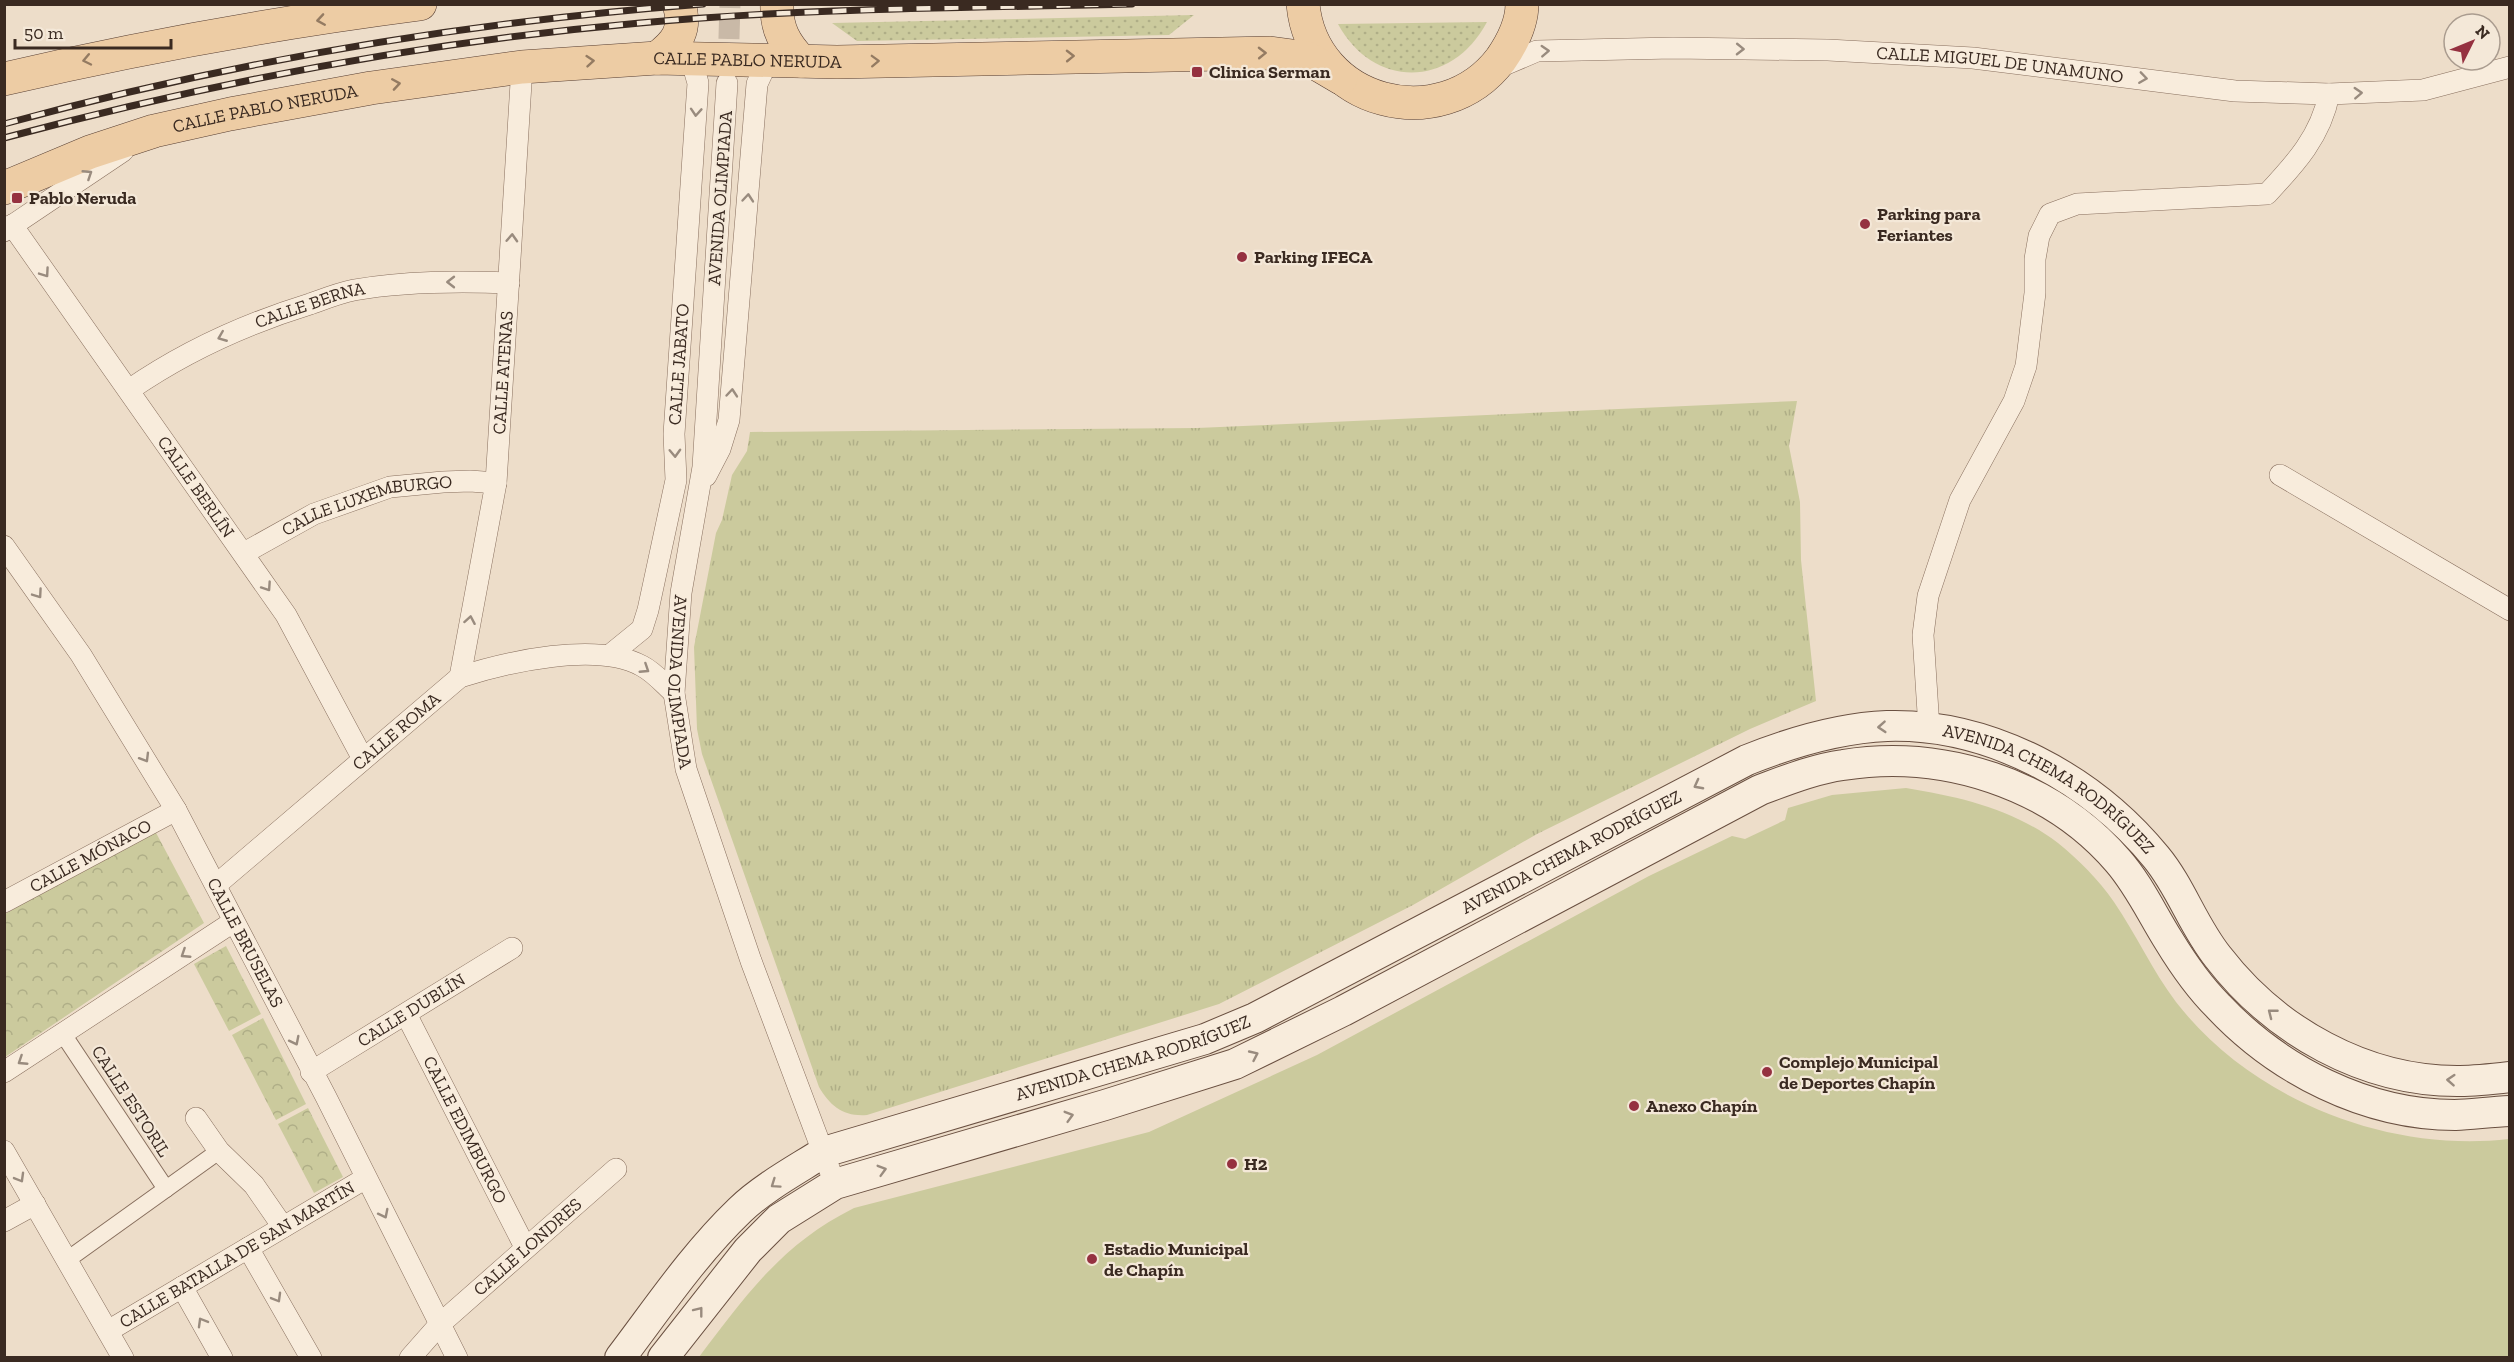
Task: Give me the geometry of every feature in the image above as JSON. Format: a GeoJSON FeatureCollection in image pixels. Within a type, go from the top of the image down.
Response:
{"type":"FeatureCollection","features":[{"type":"Feature","properties":{"kind":"main road"},"geometry":{"type":"LineString","coordinates":[[4,79],[273,16],[420,4]]}},
{"type":"Feature","properties":{"kind":"main road"},"geometry":{"type":"LineString","coordinates":[[671,58],[673,46],[681,31],[682,14],[679,4]]}},
{"type":"Feature","properties":{"kind":"main road"},"geometry":{"type":"LineString","coordinates":[[777,4],[780,31],[787,47],[788,61]]}},
{"type":"Feature","properties":{"kind":"main road"},"geometry":{"type":"LineString","coordinates":[[1303,4],[1304,20],[1318,52],[1341,78]]}},
{"type":"Feature","properties":{"kind":"main road","name":"CALLE PABLO NERUDA"},"geometry":{"type":"LineString","coordinates":[[4,188],[90,152],[154,131],[230,114],[371,88],[522,67],[671,58],[788,61],[1270,53],[1307,58],[1361,91],[1383,100],[1415,103],[1452,97],[1473,86],[1491,72],[1511,44],[1523,7]]}},
{"type":"Feature","properties":{"kind":"main road","name":"AVENIDA CHEMA RODRÍGUEZ"},"geometry":{"type":"LineString","coordinates":[[620,1358],[707,1245],[741,1209],[774,1184],[824,1152],[1205,1040],[1265,1012],[1747,760],[1792,742],[1841,731],[1887,726],[1929,728],[1990,742],[2032,759],[2071,780],[2105,804],[2157,858],[2216,955],[2237,981],[2269,1010],[2311,1040],[2358,1063],[2404,1076],[2459,1082],[2510,1077]]}},
{"type":"Feature","properties":{"kind":"main road","name":"AVENIDA CHEMA RODRÍGUEZ"},"geometry":{"type":"LineString","coordinates":[[663,1358],[748,1250],[779,1219],[835,1184],[1105,1105],[1235,1064],[1342,1011],[1760,790],[1797,776],[1842,765],[1891,760],[1942,764],[1992,777],[2034,795],[2077,823],[2118,861],[2150,906],[2168,941],[2191,975],[2218,1007],[2257,1042],[2297,1070],[2342,1092],[2397,1108],[2453,1115],[2510,1111]]}},
{"type":"Feature","properties":{"kind":"street","name":"CALLE MIGUEL DE UNAMUNO"},"geometry":{"type":"LineString","coordinates":[[1491,72],[1536,51],[1673,48],[1828,50],[1973,58],[2235,91],[2329,94],[2423,90],[2510,67]]}},
{"type":"Feature","properties":{"kind":"street","name":"CALLE JABATO"},"geometry":{"type":"LineString","coordinates":[[610,655],[642,629],[676,480],[674,434],[698,83],[694,69],[671,58]]}},
{"type":"Feature","properties":{"kind":"street"},"geometry":{"type":"LineString","coordinates":[[701,487],[720,449],[729,420],[757,84],[763,71],[788,61]]}},
{"type":"Feature","properties":{"kind":"street","name":"CALLE ATENAS"},"geometry":{"type":"LineString","coordinates":[[460,677],[496,483],[522,67]]}},
{"type":"Feature","properties":{"kind":"street","name":"AVENIDA OLIMPIADA"},"geometry":{"type":"LineString","coordinates":[[727,83],[701,487],[681,593],[674,693],[686,769],[751,961],[835,1184]]}},
{"type":"Feature","properties":{"kind":"street"},"geometry":{"type":"LineString","coordinates":[[1929,728],[1923,635],[1928,596],[1960,500],[2014,401],[2026,366],[2035,292],[2035,259],[2039,236],[2050,214],[2077,204],[2267,194],[2298,161],[2324,116],[2329,94]]}},
{"type":"Feature","properties":{"kind":"street","name":"CALLE PABLO NERUDA"},"geometry":{"type":"LineString","coordinates":[[8,228],[154,131]]}},
{"type":"Feature","properties":{"kind":"street","name":"CALLE BERLÍN"},"geometry":{"type":"LineString","coordinates":[[8,228],[129,390],[286,615],[363,759]]}},
{"type":"Feature","properties":{"kind":"street","name":"CALLE BERNA"},"geometry":{"type":"LineString","coordinates":[[129,390],[163,367],[212,341],[281,313],[352,291],[420,282],[509,283]]}},
{"type":"Feature","properties":{"kind":"street"},"geometry":{"type":"LineString","coordinates":[[2280,475],[2510,610]]}},
{"type":"Feature","properties":{"kind":"street"},"geometry":{"type":"LineString","coordinates":[[676,480],[676,538],[681,593]]}},
{"type":"Feature","properties":{"kind":"street","name":"CALLE LUXEMBURGO"},"geometry":{"type":"LineString","coordinates":[[244,553],[314,514],[390,488],[452,482],[496,483]]}},
{"type":"Feature","properties":{"kind":"street","name":"CALLE BRUSELAS"},"geometry":{"type":"LineString","coordinates":[[4,546],[81,655],[176,810],[457,1358]]}},
{"type":"Feature","properties":{"kind":"street"},"geometry":{"type":"LineString","coordinates":[[610,655],[643,666],[674,693]]}},
{"type":"Feature","properties":{"kind":"street","name":"CALLE ROMA"},"geometry":{"type":"LineString","coordinates":[[216,885],[460,677],[500,664],[552,657],[610,655]]}},
{"type":"Feature","properties":{"kind":"street","name":"CALLE MÓNACO"},"geometry":{"type":"LineString","coordinates":[[5,900],[176,810]]}},
{"type":"Feature","properties":{"kind":"street"},"geometry":{"type":"LineString","coordinates":[[4,1072],[233,922]]}},
{"type":"Feature","properties":{"kind":"street","name":"CALLE DUBLÍN"},"geometry":{"type":"LineString","coordinates":[[311,1072],[512,948]]}},
{"type":"Feature","properties":{"kind":"street","name":"CALLE EDIMBURGO"},"geometry":{"type":"LineString","coordinates":[[406,1014],[525,1247]]}},
{"type":"Feature","properties":{"kind":"street","name":"CALLE ESTORIL"},"geometry":{"type":"LineString","coordinates":[[63,1034],[166,1189]]}},
{"type":"Feature","properties":{"kind":"street"},"geometry":{"type":"LineString","coordinates":[[196,1118],[219,1151],[254,1185],[283,1227]]}},
{"type":"Feature","properties":{"kind":"street"},"geometry":{"type":"LineString","coordinates":[[4,1151],[123,1358]]}},
{"type":"Feature","properties":{"kind":"street"},"geometry":{"type":"LineString","coordinates":[[67,1260],[219,1151]]}},
{"type":"Feature","properties":{"kind":"street","name":"CALLE LONDRES"},"geometry":{"type":"LineString","coordinates":[[410,1358],[440,1324],[616,1169]]}},
{"type":"Feature","properties":{"kind":"street","name":"CALLE BATALLA DE SAN MARTÍN"},"geometry":{"type":"LineString","coordinates":[[108,1331],[366,1178]]}},
{"type":"Feature","properties":{"kind":"street"},"geometry":{"type":"LineString","coordinates":[[4,1221],[35,1204]]}},
{"type":"Feature","properties":{"kind":"street"},"geometry":{"type":"LineString","coordinates":[[248,1248],[311,1358]]}},
{"type":"Feature","properties":{"kind":"street"},"geometry":{"type":"LineString","coordinates":[[182,1287],[222,1358]]}},
{"type":"Feature","properties":{"kind":"green space"},"geometry":{"type":"Polygon","coordinates":[[[1194,15],[1169,35],[857,41],[832,23],[1194,15]]]}},
{"type":"Feature","properties":{"kind":"green space"},"geometry":{"type":"Polygon","coordinates":[[[1487,22],[1472,44],[1454,59],[1434,69],[1413,72],[1392,70],[1372,61],[1353,46],[1338,24],[1487,22]]]}},
{"type":"Feature","properties":{"kind":"green space"},"geometry":{"type":"Polygon","coordinates":[[[1797,401],[1789,446],[1800,502],[1801,560],[1816,701],[1750,729],[1537,834],[1413,905],[1219,1004],[867,1115],[851,1114],[838,1109],[823,1094],[702,754],[697,729],[694,647],[716,533],[722,520],[732,475],[747,451],[750,432],[1197,428],[1797,401]]]}},
{"type":"Feature","properties":{"kind":"green space","name":"Complejo Municipal de Deportes Chapín"},"geometry":{"type":"Polygon","coordinates":[[[1906,788],[1986,806],[2023,821],[2058,843],[2088,870],[2108,894],[2167,990],[2207,1037],[2243,1067],[2283,1092],[2325,1112],[2370,1128],[2416,1137],[2463,1141],[2509,1139],[2509,1357],[699,1357],[733,1312],[786,1254],[829,1222],[854,1208],[1149,1132],[1317,1055],[1649,876],[1732,836],[1745,839],[1785,820],[1788,808],[1832,795],[1906,788]]]}},
{"type":"Feature","properties":{"kind":"green space"},"geometry":{"type":"Polygon","coordinates":[[[154,829],[204,923],[5,1057],[5,914],[154,829]]]}},
{"type":"Feature","properties":{"kind":"green space"},"geometry":{"type":"Polygon","coordinates":[[[226,946],[261,1014],[229,1031],[194,964],[226,946]]]}},
{"type":"Feature","properties":{"kind":"green space"},"geometry":{"type":"Polygon","coordinates":[[[263,1018],[306,1104],[276,1120],[232,1035],[263,1018]]]}},
{"type":"Feature","properties":{"kind":"green space"},"geometry":{"type":"Polygon","coordinates":[[[308,1108],[343,1177],[314,1193],[278,1124],[308,1108]]]}},
{"type":"Feature","properties":{"kind":"tunnel"},"geometry":{"type":"LineString","coordinates":[[728,70],[730,4]]}},
{"type":"Feature","properties":{"kind":"railway"},"geometry":{"type":"LineString","coordinates":[[4,124],[177,81],[351,47],[526,21],[703,4]]}},
{"type":"Feature","properties":{"kind":"railway"},"geometry":{"type":"LineString","coordinates":[[4,138],[240,82],[399,53],[560,31],[763,14],[1132,4]]}},
{"type":"Feature","properties":{"kind":"place","name":"Clinica Serman"},"geometry":{"type":"Point","coordinates":[1197,72]}},
{"type":"Feature","properties":{"kind":"place","name":"Pablo Neruda"},"geometry":{"type":"Point","coordinates":[17,198]}},
{"type":"Feature","properties":{"kind":"place","name":"Parking para Feriantes"},"geometry":{"type":"Point","coordinates":[1865,224]}},
{"type":"Feature","properties":{"kind":"place","name":"Parking IFECA"},"geometry":{"type":"Point","coordinates":[1242,257]}},
{"type":"Feature","properties":{"kind":"place","name":"Complejo Municipal de Deportes Chapín"},"geometry":{"type":"Point","coordinates":[1767,1072]}},
{"type":"Feature","properties":{"kind":"place","name":"Anexo Chapín"},"geometry":{"type":"Point","coordinates":[1634,1106]}},
{"type":"Feature","properties":{"kind":"place","name":"H2"},"geometry":{"type":"Point","coordinates":[1232,1164]}},
{"type":"Feature","properties":{"kind":"place","name":"Estadio Municipal de Chapín"},"geometry":{"type":"Point","coordinates":[1092,1259]}}]}
